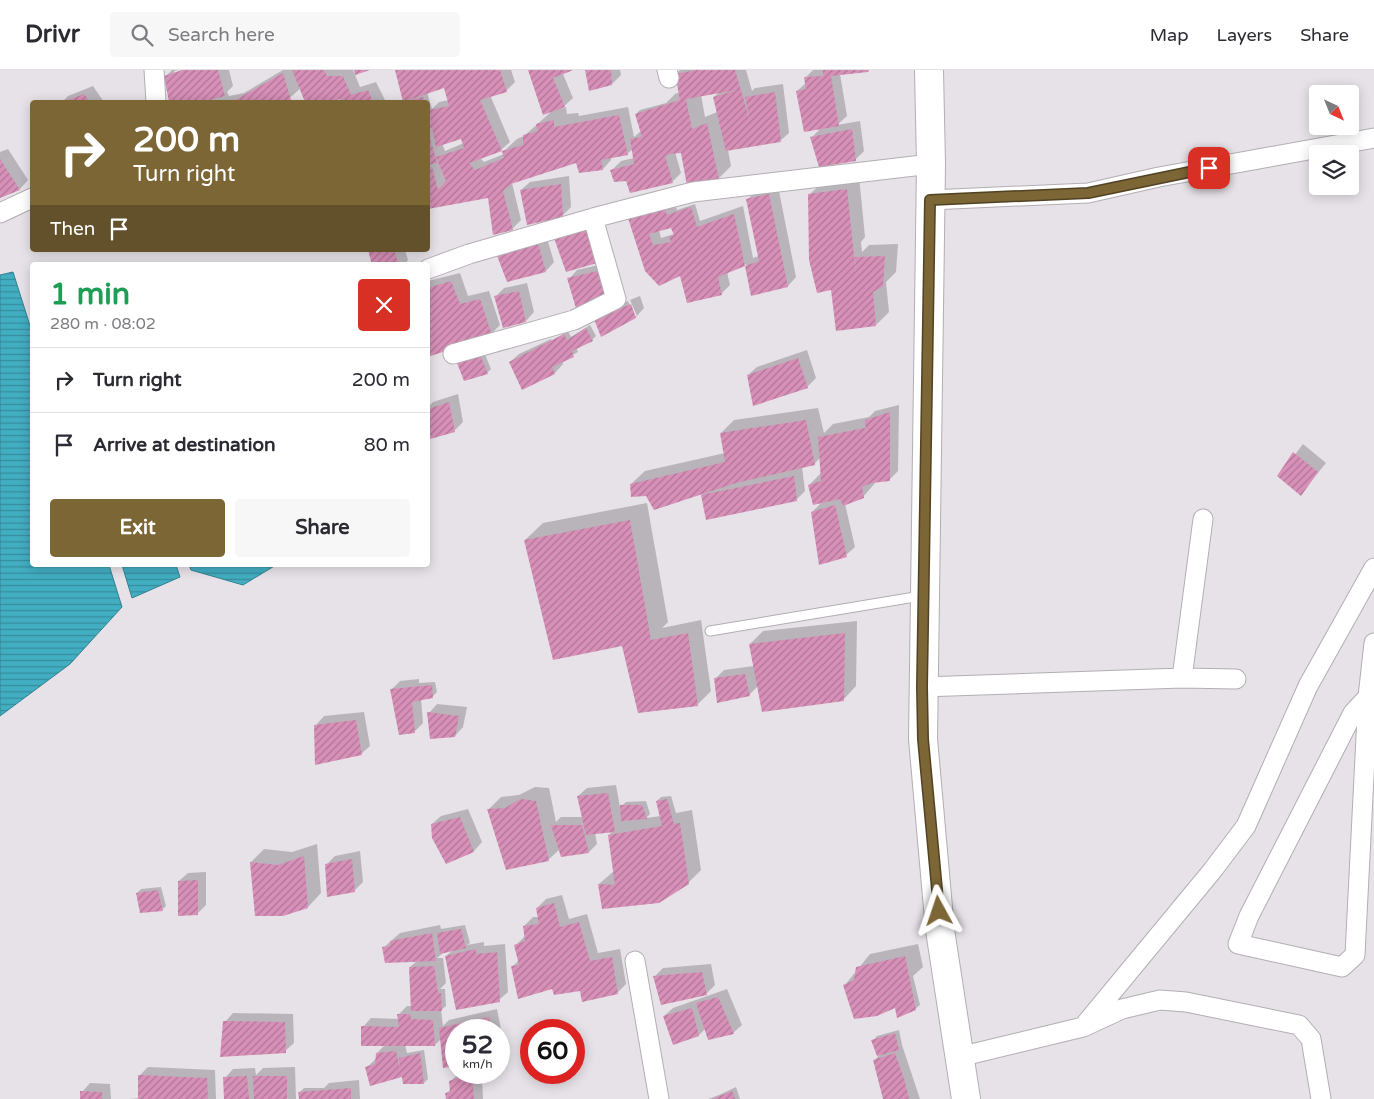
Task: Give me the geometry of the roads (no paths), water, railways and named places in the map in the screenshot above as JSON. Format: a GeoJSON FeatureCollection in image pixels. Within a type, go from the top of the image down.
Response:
{"type":"FeatureCollection","features":[{"type":"Feature","properties":{"kind":"main road"},"geometry":{"type":"LineString","coordinates":[[929,70],[931,164],[922,687],[923,739],[940,930],[966,1099]]}},
{"type":"Feature","properties":{"kind":"street"},"geometry":{"type":"LineString","coordinates":[[154,70],[156,100]]}},
{"type":"Feature","properties":{"kind":"street"},"geometry":{"type":"LineString","coordinates":[[930,200],[1088,193],[1205,168],[1374,138]]}},
{"type":"Feature","properties":{"kind":"street"},"geometry":{"type":"LineString","coordinates":[[430,268],[468,254],[592,218],[693,192],[931,164]]}},
{"type":"Feature","properties":{"kind":"street"},"geometry":{"type":"LineString","coordinates":[[0,213],[30,199]]}},
{"type":"Feature","properties":{"kind":"street"},"geometry":{"type":"LineString","coordinates":[[453,354],[574,320],[616,299],[592,218]]}},
{"type":"Feature","properties":{"kind":"street"},"geometry":{"type":"LineString","coordinates":[[1182,678],[1203,519]]}},
{"type":"Feature","properties":{"kind":"street"},"geometry":{"type":"LineString","coordinates":[[1083,1027],[1212,871],[1246,826],[1308,686],[1367,597],[1374,568]]}},
{"type":"Feature","properties":{"kind":"street"},"geometry":{"type":"LineString","coordinates":[[1368,697],[1353,713],[1249,916],[1238,944],[1342,967],[1355,955],[1368,697],[1374,643]]}},
{"type":"Feature","properties":{"kind":"street"},"geometry":{"type":"LineString","coordinates":[[922,687],[1182,678],[1236,679]]}},
{"type":"Feature","properties":{"kind":"street"},"geometry":{"type":"LineString","coordinates":[[635,961],[659,1099]]}},
{"type":"Feature","properties":{"kind":"street"},"geometry":{"type":"LineString","coordinates":[[959,1056],[1083,1027],[1122,1009],[1160,1000],[1186,1002],[1299,1025],[1311,1039],[1321,1099]]}},
{"type":"Feature","properties":{"kind":"lane"},"geometry":{"type":"LineString","coordinates":[[710,631],[924,595]]}},
{"type":"Feature","properties":{"kind":"water"},"geometry":{"type":"Polygon","coordinates":[[[13,272],[30,326],[30,567],[110,567],[122,607],[70,664],[0,716],[0,275],[13,272]]]}},
{"type":"Feature","properties":{"kind":"water"},"geometry":{"type":"Polygon","coordinates":[[[123,567],[177,567],[180,577],[132,598],[123,567]]]}},
{"type":"Feature","properties":{"kind":"water"},"geometry":{"type":"Polygon","coordinates":[[[190,567],[273,567],[243,585],[191,570],[190,567]]]}}]}
